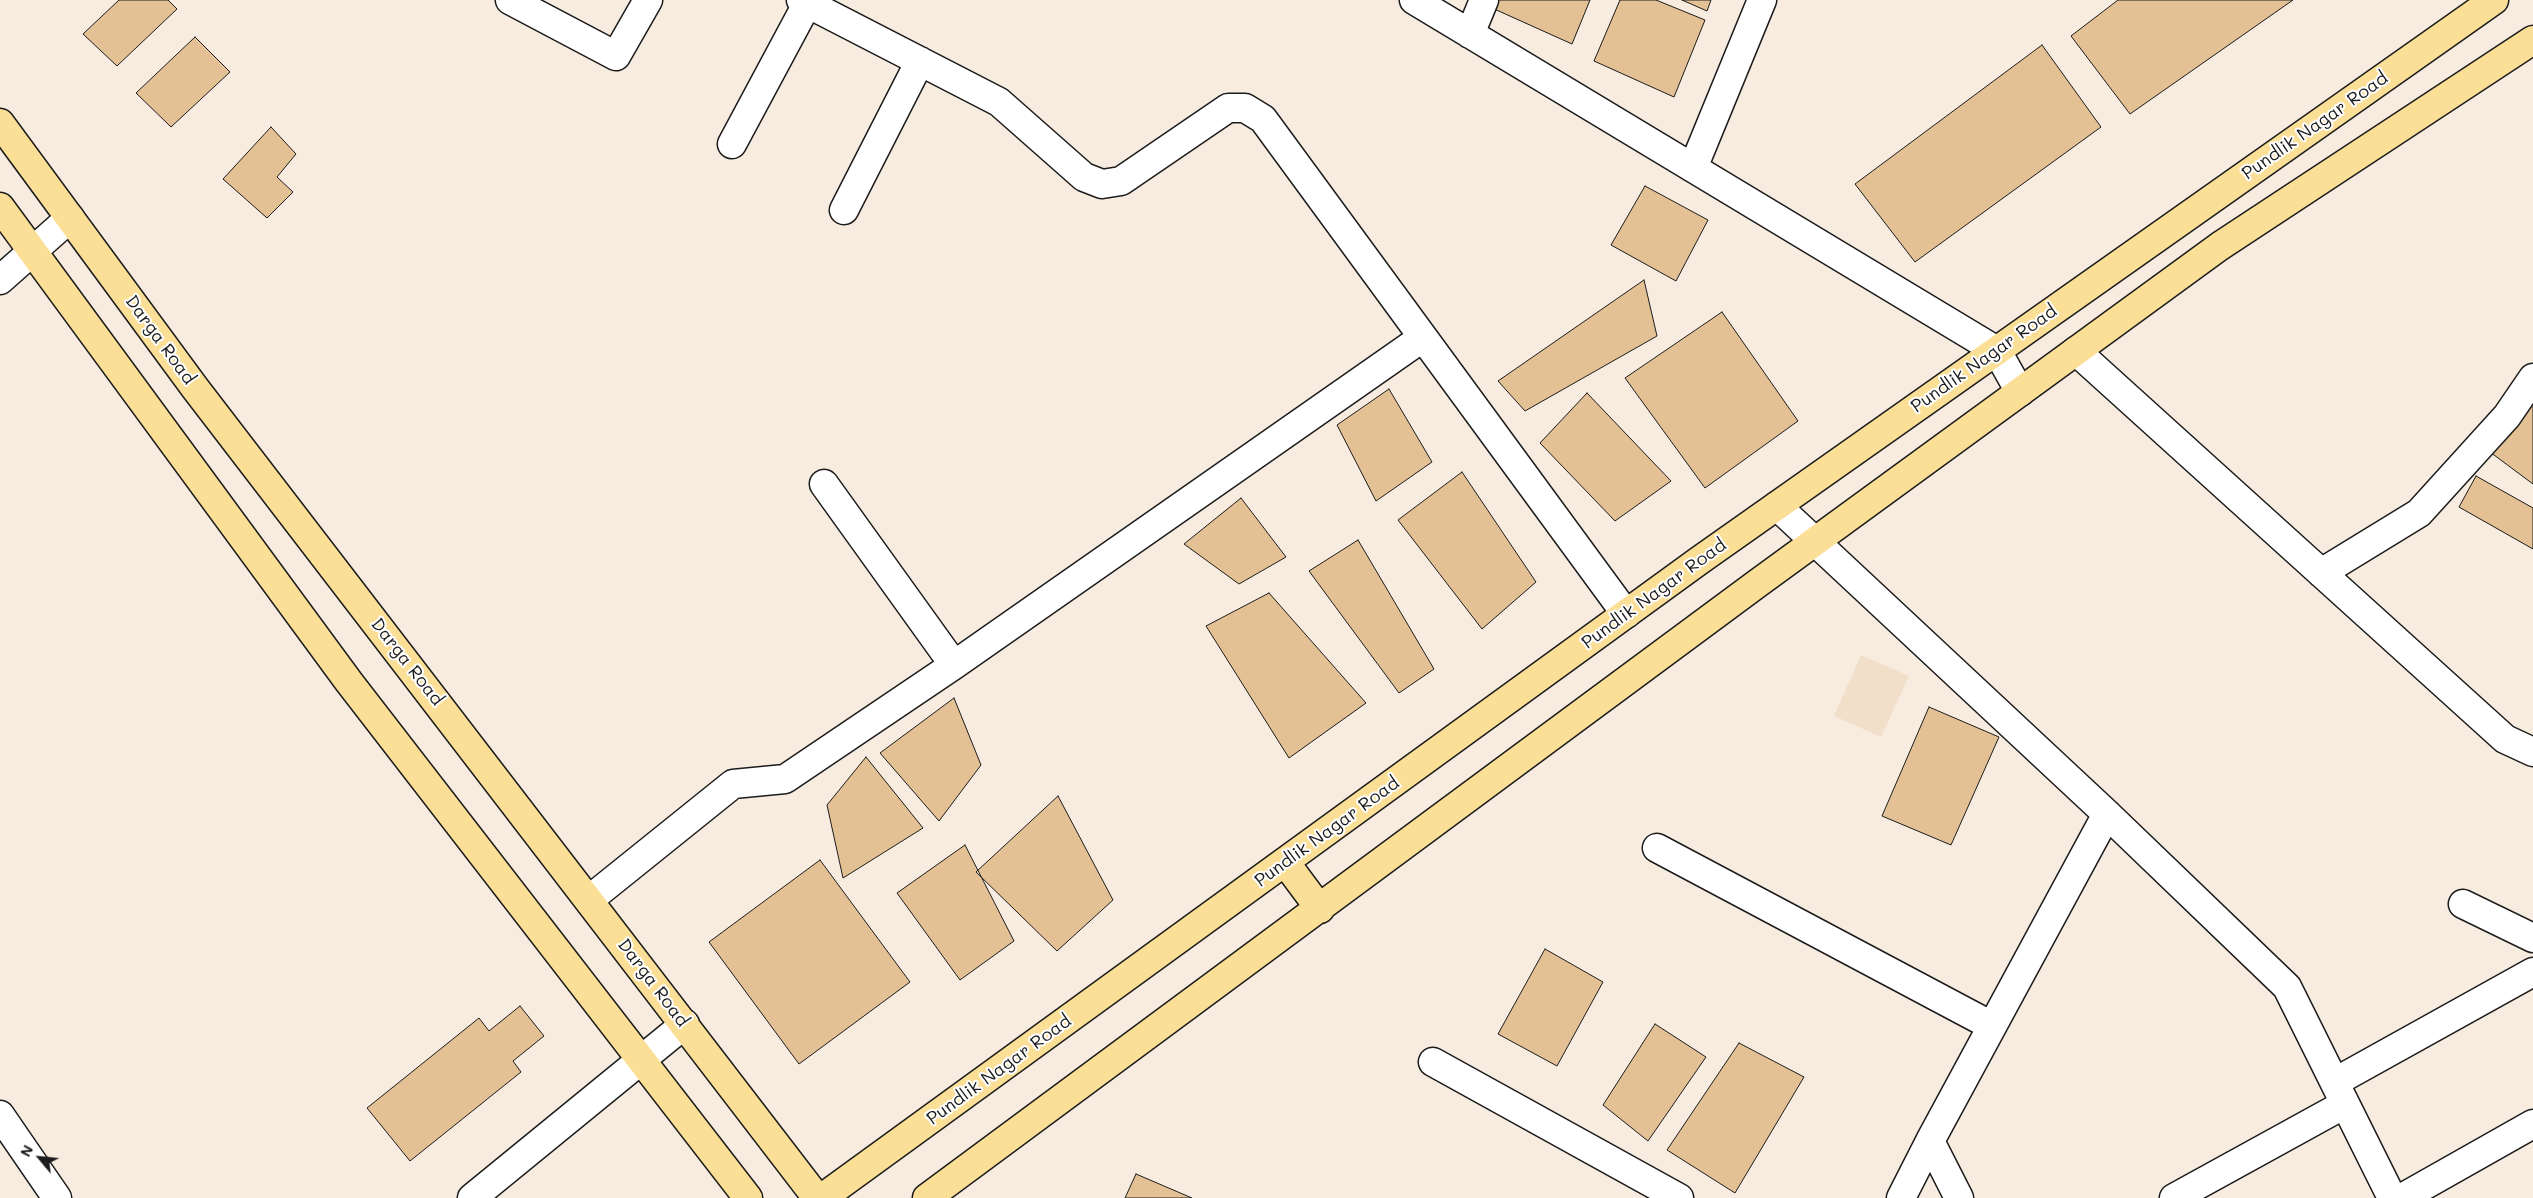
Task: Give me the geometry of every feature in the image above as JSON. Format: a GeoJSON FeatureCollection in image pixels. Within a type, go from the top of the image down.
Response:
{"type":"FeatureCollection","features":[{"type":"Feature","properties":{"kind":"main road","name":"Pundlik Nagar Road"},"geometry":{"type":"LineString","coordinates":[[822,1198],[1626,614],[2494,0]]}},
{"type":"Feature","properties":{"kind":"main road"},"geometry":{"type":"LineString","coordinates":[[927,1198],[1815,542],[2220,246],[2533,40]]}},
{"type":"Feature","properties":{"kind":"main road","name":"Darga Road"},"geometry":{"type":"LineString","coordinates":[[0,123],[196,388],[590,899],[817,1198]]}},
{"type":"Feature","properties":{"kind":"main road"},"geometry":{"type":"LineString","coordinates":[[0,208],[349,682],[748,1198]]}},
{"type":"Feature","properties":{"kind":"main road"},"geometry":{"type":"LineString","coordinates":[[1285,862],[1320,909]]}},
{"type":"Feature","properties":{"kind":"street"},"geometry":{"type":"LineString","coordinates":[[510,0],[616,56],[648,0]]}},
{"type":"Feature","properties":{"kind":"street"},"geometry":{"type":"LineString","coordinates":[[1414,0],[1997,350],[2020,392]]}},
{"type":"Feature","properties":{"kind":"street"},"geometry":{"type":"LineString","coordinates":[[1470,34],[1484,0]]}},
{"type":"Feature","properties":{"kind":"street"},"geometry":{"type":"LineString","coordinates":[[1693,168],[1762,0]]}},
{"type":"Feature","properties":{"kind":"street"},"geometry":{"type":"LineString","coordinates":[[732,144],[804,2],[999,102],[1084,178],[1102,184],[1121,182],[1228,108],[1245,108],[1263,119],[1626,614]]}},
{"type":"Feature","properties":{"kind":"street"},"geometry":{"type":"LineString","coordinates":[[844,210],[920,61]]}},
{"type":"Feature","properties":{"kind":"street"},"geometry":{"type":"LineString","coordinates":[[0,280],[70,218]]}},
{"type":"Feature","properties":{"kind":"street"},"geometry":{"type":"LineString","coordinates":[[590,899],[733,784],[785,779],[954,665],[1422,338]]}},
{"type":"Feature","properties":{"kind":"street"},"geometry":{"type":"LineString","coordinates":[[2076,351],[2505,740],[2533,752]]}},
{"type":"Feature","properties":{"kind":"street"},"geometry":{"type":"LineString","coordinates":[[2321,573],[2419,513],[2507,416],[2533,378]]}},
{"type":"Feature","properties":{"kind":"street"},"geometry":{"type":"LineString","coordinates":[[824,484],[954,665]]}},
{"type":"Feature","properties":{"kind":"street"},"geometry":{"type":"LineString","coordinates":[[1777,506],[2107,814],[2287,987],[2392,1198]]}},
{"type":"Feature","properties":{"kind":"street"},"geometry":{"type":"LineString","coordinates":[[1901,1198],[2107,814]]}},
{"type":"Feature","properties":{"kind":"street"},"geometry":{"type":"LineString","coordinates":[[1657,848],[1992,1026]]}},
{"type":"Feature","properties":{"kind":"street"},"geometry":{"type":"LineString","coordinates":[[2463,904],[2533,938]]}},
{"type":"Feature","properties":{"kind":"street"},"geometry":{"type":"LineString","coordinates":[[2174,1198],[2533,972]]}},
{"type":"Feature","properties":{"kind":"street"},"geometry":{"type":"LineString","coordinates":[[472,1198],[684,1024]]}},
{"type":"Feature","properties":{"kind":"street"},"geometry":{"type":"LineString","coordinates":[[1433,1062],[1678,1198]]}},
{"type":"Feature","properties":{"kind":"street"},"geometry":{"type":"LineString","coordinates":[[0,1115],[57,1198]]}},
{"type":"Feature","properties":{"kind":"street"},"geometry":{"type":"LineString","coordinates":[[2402,1198],[2533,1124]]}},
{"type":"Feature","properties":{"kind":"street"},"geometry":{"type":"LineString","coordinates":[[1930,1141],[1959,1198]]}},
{"type":"Feature","properties":{"kind":"shaded area"},"geometry":{"type":"Polygon","coordinates":[[[1861,655],[1909,676],[1881,737],[1834,716],[1861,655]]]}},
{"type":"Feature","properties":{"kind":"building"},"geometry":{"type":"Polygon","coordinates":[[[119,0],[168,0],[177,9],[117,66],[83,34],[119,0]]]}},
{"type":"Feature","properties":{"kind":"building"},"geometry":{"type":"Polygon","coordinates":[[[1496,0],[1590,0],[1572,44],[1492,8],[1496,0]]]}},
{"type":"Feature","properties":{"kind":"building"},"geometry":{"type":"Polygon","coordinates":[[[1620,0],[1656,0],[1705,20],[1674,97],[1594,61],[1620,0]]]}},
{"type":"Feature","properties":{"kind":"building"},"geometry":{"type":"Polygon","coordinates":[[[1682,0],[1711,0],[1707,11],[1682,0]]]}},
{"type":"Feature","properties":{"kind":"building"},"geometry":{"type":"Polygon","coordinates":[[[2118,0],[2293,0],[2130,114],[2071,36],[2118,0]]]}},
{"type":"Feature","properties":{"kind":"building"},"geometry":{"type":"Polygon","coordinates":[[[195,37],[230,72],[171,127],[136,93],[195,37]]]}},
{"type":"Feature","properties":{"kind":"building"},"geometry":{"type":"Polygon","coordinates":[[[2042,45],[2101,127],[1915,262],[1855,184],[2042,45]]]}},
{"type":"Feature","properties":{"kind":"building"},"geometry":{"type":"Polygon","coordinates":[[[271,127],[296,154],[277,177],[293,192],[267,218],[223,179],[271,127]]]}},
{"type":"Feature","properties":{"kind":"building"},"geometry":{"type":"Polygon","coordinates":[[[1645,186],[1708,220],[1676,281],[1611,245],[1645,186]]]}},
{"type":"Feature","properties":{"kind":"building"},"geometry":{"type":"Polygon","coordinates":[[[1644,280],[1657,336],[1525,411],[1498,381],[1644,280]]]}},
{"type":"Feature","properties":{"kind":"building"},"geometry":{"type":"Polygon","coordinates":[[[1722,312],[1798,421],[1705,488],[1625,378],[1722,312]]]}},
{"type":"Feature","properties":{"kind":"building"},"geometry":{"type":"Polygon","coordinates":[[[1389,389],[1432,462],[1376,501],[1337,425],[1389,389]]]}},
{"type":"Feature","properties":{"kind":"building"},"geometry":{"type":"Polygon","coordinates":[[[1587,393],[1671,481],[1615,521],[1540,443],[1587,393]]]}},
{"type":"Feature","properties":{"kind":"building"},"geometry":{"type":"Polygon","coordinates":[[[2533,395],[2533,484],[2490,452],[2533,395]]]}},
{"type":"Feature","properties":{"kind":"building"},"geometry":{"type":"Polygon","coordinates":[[[1462,472],[1536,582],[1482,629],[1398,520],[1462,472]]]}},
{"type":"Feature","properties":{"kind":"building"},"geometry":{"type":"Polygon","coordinates":[[[2476,476],[2533,508],[2533,549],[2459,507],[2476,476]]]}},
{"type":"Feature","properties":{"kind":"building"},"geometry":{"type":"Polygon","coordinates":[[[1241,498],[1286,557],[1239,584],[1184,544],[1241,498]]]}},
{"type":"Feature","properties":{"kind":"building"},"geometry":{"type":"Polygon","coordinates":[[[1358,540],[1434,669],[1399,693],[1309,571],[1358,540]]]}},
{"type":"Feature","properties":{"kind":"building"},"geometry":{"type":"Polygon","coordinates":[[[1269,593],[1366,703],[1289,758],[1206,626],[1269,593]]]}},
{"type":"Feature","properties":{"kind":"building"},"geometry":{"type":"Polygon","coordinates":[[[954,698],[981,765],[939,821],[880,753],[954,698]]]}},
{"type":"Feature","properties":{"kind":"building"},"geometry":{"type":"Polygon","coordinates":[[[1929,707],[1999,737],[1951,845],[1882,816],[1929,707]]]}},
{"type":"Feature","properties":{"kind":"building"},"geometry":{"type":"Polygon","coordinates":[[[866,757],[923,828],[843,878],[827,805],[866,757]]]}},
{"type":"Feature","properties":{"kind":"building"},"geometry":{"type":"Polygon","coordinates":[[[1058,796],[1113,900],[1057,951],[976,872],[1058,796]]]}},
{"type":"Feature","properties":{"kind":"building"},"geometry":{"type":"Polygon","coordinates":[[[965,845],[1014,941],[960,980],[897,893],[965,845]]]}},
{"type":"Feature","properties":{"kind":"building"},"geometry":{"type":"Polygon","coordinates":[[[820,860],[910,982],[799,1064],[709,942],[820,860]]]}},
{"type":"Feature","properties":{"kind":"building"},"geometry":{"type":"Polygon","coordinates":[[[1545,949],[1603,982],[1557,1066],[1498,1034],[1545,949]]]}},
{"type":"Feature","properties":{"kind":"building"},"geometry":{"type":"Polygon","coordinates":[[[520,1006],[544,1036],[513,1061],[521,1072],[410,1161],[367,1108],[479,1018],[489,1031],[520,1006]]]}},
{"type":"Feature","properties":{"kind":"building"},"geometry":{"type":"Polygon","coordinates":[[[1655,1024],[1706,1057],[1648,1141],[1603,1105],[1655,1024]]]}},
{"type":"Feature","properties":{"kind":"building"},"geometry":{"type":"Polygon","coordinates":[[[1739,1043],[1804,1077],[1735,1193],[1667,1150],[1739,1043]]]}},
{"type":"Feature","properties":{"kind":"building"},"geometry":{"type":"Polygon","coordinates":[[[1136,1174],[1192,1198],[1125,1198],[1136,1174]]]}}]}
